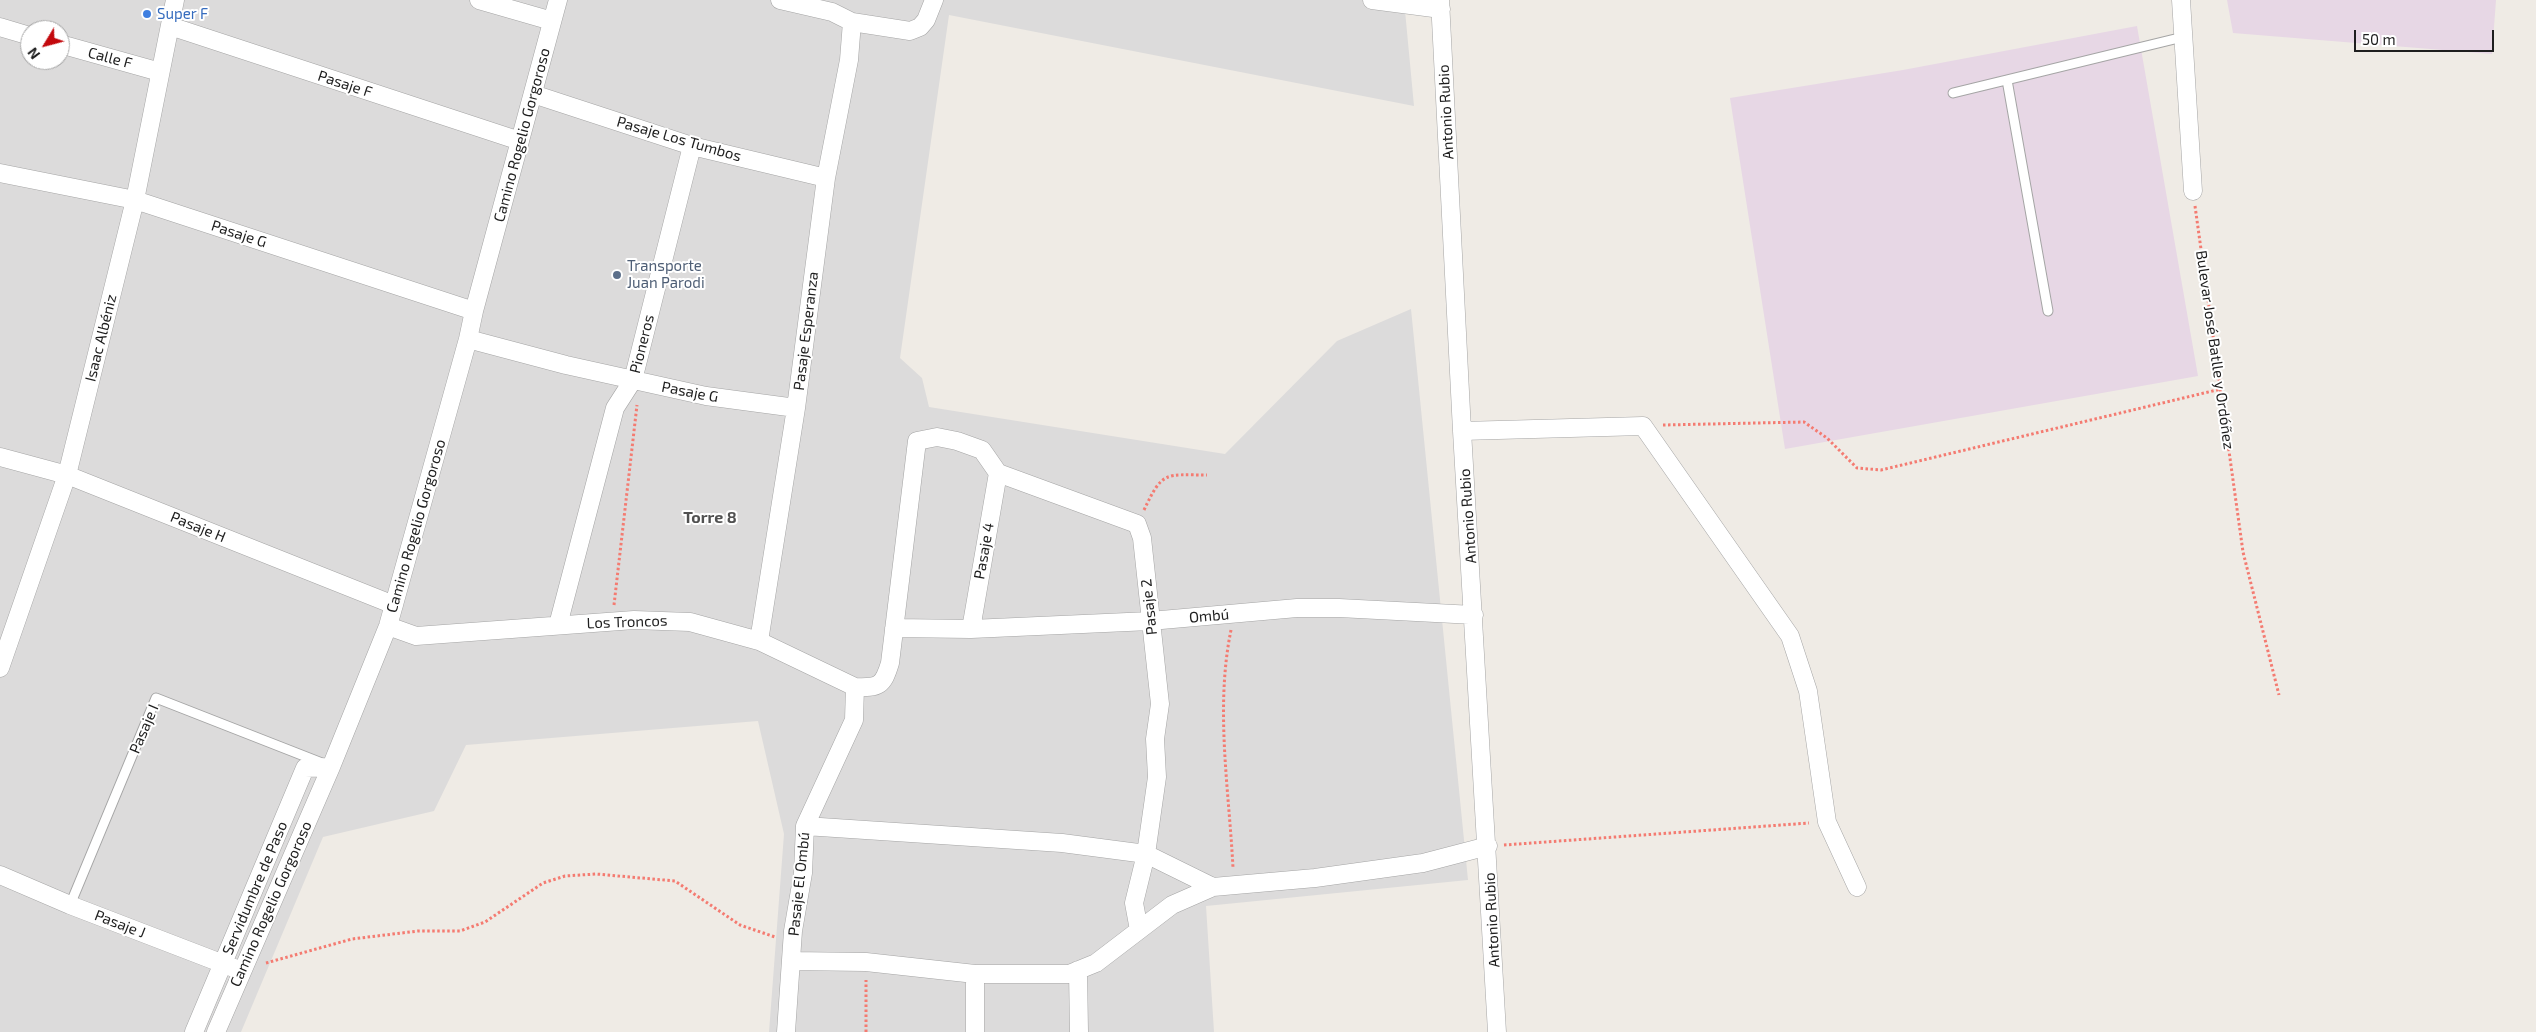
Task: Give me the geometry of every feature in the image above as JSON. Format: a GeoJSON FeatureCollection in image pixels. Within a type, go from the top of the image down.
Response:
{"type":"FeatureCollection","features":[{"type":"Feature","properties":{"kind":"street","name":"Isaac Albéniz"},"geometry":{"type":"LineString","coordinates":[[0,668],[67,475],[135,200],[175,0]]}},
{"type":"Feature","properties":{"kind":"street"},"geometry":{"type":"LineString","coordinates":[[479,0],[552,21]]}},
{"type":"Feature","properties":{"kind":"street","name":"Camino Rogelio Gorgoroso"},"geometry":{"type":"LineString","coordinates":[[216,1032],[332,766],[388,626],[468,340],[558,0]]}},
{"type":"Feature","properties":{"kind":"street"},"geometry":{"type":"LineString","coordinates":[[780,0],[832,12],[852,22],[910,31],[920,27],[926,20],[934,0]]}},
{"type":"Feature","properties":{"kind":"street"},"geometry":{"type":"LineString","coordinates":[[1372,0],[1441,5]]}},
{"type":"Feature","properties":{"kind":"street"},"geometry":{"type":"LineString","coordinates":[[2180,0],[2193,191]]}},
{"type":"Feature","properties":{"kind":"street","name":"Antonio Rubio"},"geometry":{"type":"LineString","coordinates":[[1441,5],[1462,431],[1488,846],[1497,1032]]}},
{"type":"Feature","properties":{"kind":"street","name":"Pasaje Esperanza"},"geometry":{"type":"LineString","coordinates":[[759,641],[796,408],[826,178],[849,60],[852,22]]}},
{"type":"Feature","properties":{"kind":"street","name":"Pasaje F"},"geometry":{"type":"LineString","coordinates":[[170,26],[520,141]]}},
{"type":"Feature","properties":{"kind":"street"},"geometry":{"type":"LineString","coordinates":[[0,27],[20,33]]}},
{"type":"Feature","properties":{"kind":"street","name":"Calle F"},"geometry":{"type":"LineString","coordinates":[[70,47],[160,72]]}},
{"type":"Feature","properties":{"kind":"street","name":"Pasaje Los Tumbos"},"geometry":{"type":"LineString","coordinates":[[533,94],[692,146],[826,178]]}},
{"type":"Feature","properties":{"kind":"street","name":"Pioneros"},"geometry":{"type":"LineString","coordinates":[[558,625],[615,408],[633,380],[692,146]]}},
{"type":"Feature","properties":{"kind":"street","name":"Pasaje G"},"geometry":{"type":"LineString","coordinates":[[0,173],[135,200],[474,312]]}},
{"type":"Feature","properties":{"kind":"street","name":"Pasaje G"},"geometry":{"type":"LineString","coordinates":[[468,340],[706,396],[796,408]]}},
{"type":"Feature","properties":{"kind":"street"},"geometry":{"type":"LineString","coordinates":[[1462,431],[1643,426],[1790,636],[1808,691],[1828,822],[1857,887]]}},
{"type":"Feature","properties":{"kind":"street"},"geometry":{"type":"LineString","coordinates":[[856,687],[873,688],[881,684],[886,676],[894,628],[917,441],[937,437],[957,441],[982,450],[998,473],[1137,524]]}},
{"type":"Feature","properties":{"kind":"street","name":"Pasaje H"},"geometry":{"type":"LineString","coordinates":[[0,458],[67,475],[394,605]]}},
{"type":"Feature","properties":{"kind":"street","name":"Pasaje 4"},"geometry":{"type":"LineString","coordinates":[[971,629],[998,473]]}},
{"type":"Feature","properties":{"kind":"street","name":"Pasaje 2"},"geometry":{"type":"LineString","coordinates":[[1137,524],[1142,538],[1160,704],[1155,739],[1157,777],[1146,854],[1134,903],[1139,930]]}},
{"type":"Feature","properties":{"kind":"street","name":"Ombú"},"geometry":{"type":"LineString","coordinates":[[894,628],[971,629],[1150,621],[1269,611],[1339,608],[1474,615]]}},
{"type":"Feature","properties":{"kind":"street","name":"Los Troncos"},"geometry":{"type":"LineString","coordinates":[[388,626],[416,636],[612,622],[667,620],[690,622],[759,641],[856,687]]}},
{"type":"Feature","properties":{"kind":"street","name":"Pasaje El Ombú"},"geometry":{"type":"LineString","coordinates":[[786,1032],[792,942],[803,873],[805,826],[854,720],[856,687]]}},
{"type":"Feature","properties":{"kind":"street","name":"Servidumbre de Paso"},"geometry":{"type":"LineString","coordinates":[[194,1032],[305,768],[332,766]]}},
{"type":"Feature","properties":{"kind":"street"},"geometry":{"type":"LineString","coordinates":[[805,826],[1062,843],[1146,854],[1213,886],[1234,886],[1315,878],[1423,863],[1488,846]]}},
{"type":"Feature","properties":{"kind":"street","name":"Pasaje J"},"geometry":{"type":"LineString","coordinates":[[0,875],[70,905],[241,971]]}},
{"type":"Feature","properties":{"kind":"street"},"geometry":{"type":"LineString","coordinates":[[791,961],[866,962],[975,974],[1069,974],[1096,962],[1172,906],[1213,886]]}},
{"type":"Feature","properties":{"kind":"street"},"geometry":{"type":"LineString","coordinates":[[1078,970],[1079,1032]]}},
{"type":"Feature","properties":{"kind":"street"},"geometry":{"type":"LineString","coordinates":[[975,974],[975,1032]]}},
{"type":"Feature","properties":{"kind":"lane"},"geometry":{"type":"LineString","coordinates":[[1953,93],[2183,36]]}},
{"type":"Feature","properties":{"kind":"lane"},"geometry":{"type":"LineString","coordinates":[[2007,80],[2048,311]]}},
{"type":"Feature","properties":{"kind":"lane","name":"Pasaje I"},"geometry":{"type":"LineString","coordinates":[[70,905],[156,698],[332,766]]}},
{"type":"Feature","properties":{"kind":"path","name":"Bulevar José Batlle y Ordóñez"},"geometry":{"type":"LineString","coordinates":[[2193,191],[2243,552],[2278,696]]}},
{"type":"Feature","properties":{"kind":"path"},"geometry":{"type":"LineString","coordinates":[[612,622],[638,410],[633,380]]}},
{"type":"Feature","properties":{"kind":"path"},"geometry":{"type":"LineString","coordinates":[[1643,426],[1804,422],[1827,438],[1857,468],[1881,470],[2220,389]]}},
{"type":"Feature","properties":{"kind":"path"},"geometry":{"type":"LineString","coordinates":[[1137,524],[1156,485],[1167,475],[1207,475]]}},
{"type":"Feature","properties":{"kind":"path"},"geometry":{"type":"LineString","coordinates":[[1234,614],[1224,662],[1223,726],[1234,886]]}},
{"type":"Feature","properties":{"kind":"path"},"geometry":{"type":"LineString","coordinates":[[1488,846],[1828,822]]}},
{"type":"Feature","properties":{"kind":"path"},"geometry":{"type":"LineString","coordinates":[[241,971],[352,939],[418,931],[460,931],[485,922],[543,883],[565,876],[596,874],[675,881],[740,925],[792,942]]}},
{"type":"Feature","properties":{"kind":"path"},"geometry":{"type":"LineString","coordinates":[[866,962],[866,1032]]}},
{"type":"Feature","properties":{"kind":"shaded area"},"geometry":{"type":"Polygon","coordinates":[[[0,0],[1404,0],[1414,106],[949,15],[900,358],[922,378],[929,407],[1225,454],[1337,341],[1411,309],[1468,880],[1206,906],[1214,1032],[769,1032],[784,834],[758,721],[466,745],[434,811],[323,837],[241,1032],[0,1032],[0,0]]]}},
{"type":"Feature","properties":{"kind":"shaded area"},"geometry":{"type":"Polygon","coordinates":[[[2227,0],[2496,0],[2492,54],[2233,33],[2227,0]]]}},
{"type":"Feature","properties":{"kind":"shaded area"},"geometry":{"type":"Polygon","coordinates":[[[2137,26],[2198,376],[1785,449],[1730,98],[1903,70],[2137,26]]]}},
{"type":"Feature","properties":{"kind":"place","name":"Super F"},"geometry":{"type":"Point","coordinates":[147,14]}},
{"type":"Feature","properties":{"kind":"place","name":"Transporte Juan Parodi"},"geometry":{"type":"Point","coordinates":[617,275]}},
{"type":"Feature","properties":{"kind":"district","name":"Torre 8"},"geometry":{"type":"Point","coordinates":[710,518]}}]}
